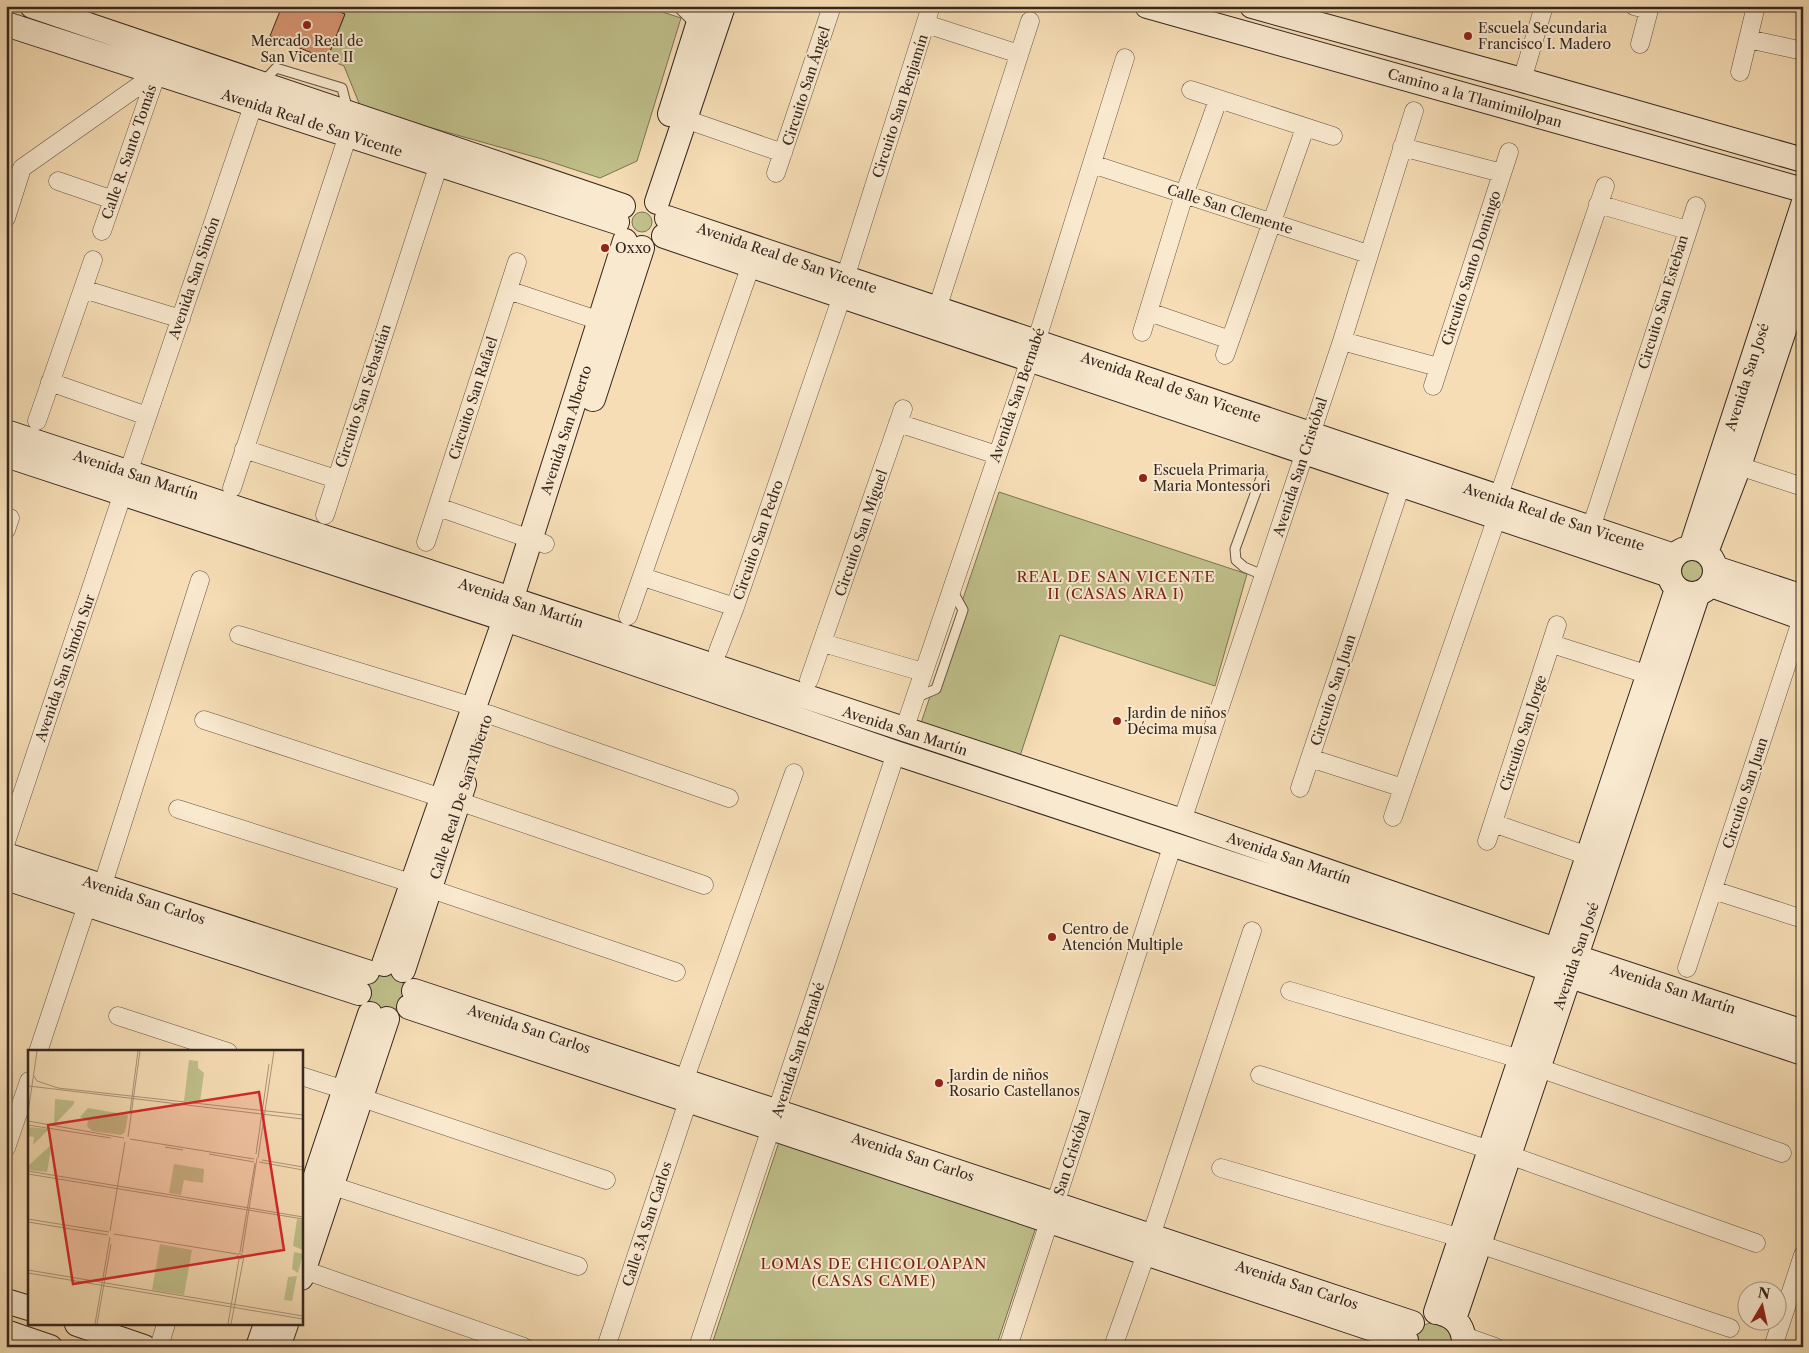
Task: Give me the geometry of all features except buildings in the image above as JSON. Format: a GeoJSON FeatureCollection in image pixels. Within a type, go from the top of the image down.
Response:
{"type":"FeatureCollection","features":[{"type":"Feature","properties":{"kind":"street","name":"Avenida Real de San Vicente"},"geometry":{"type":"LineString","coordinates":[[32,6],[257,94],[843,287],[1498,508],[1693,571],[1803,597]]}},
{"type":"Feature","properties":{"kind":"street","name":"Avenida San Alberto"},"geometry":{"type":"LineString","coordinates":[[642,221],[685,119],[724,6]]}},
{"type":"Feature","properties":{"kind":"street","name":"Circuito San Ángel"},"geometry":{"type":"LineString","coordinates":[[685,119],[783,153],[832,6]]}},
{"type":"Feature","properties":{"kind":"street"},"geometry":{"type":"LineString","coordinates":[[926,24],[931,6]]}},
{"type":"Feature","properties":{"kind":"street","name":"Camino a la Tlamimilolpan"},"geometry":{"type":"LineString","coordinates":[[1147,6],[1803,190]]}},
{"type":"Feature","properties":{"kind":"street","name":"Camino a la Tlamimilolpan"},"geometry":{"type":"LineString","coordinates":[[1252,6],[1803,160]]}},
{"type":"Feature","properties":{"kind":"street"},"geometry":{"type":"LineString","coordinates":[[1522,80],[1544,6]]}},
{"type":"Feature","properties":{"kind":"street"},"geometry":{"type":"LineString","coordinates":[[1740,72],[1756,6]]}},
{"type":"Feature","properties":{"kind":"street"},"geometry":{"type":"LineString","coordinates":[[1640,44],[1644,8]]}},
{"type":"Feature","properties":{"kind":"street","name":"Avenida San Alberto"},"geometry":{"type":"LineString","coordinates":[[514,611],[642,221],[701,16]]}},
{"type":"Feature","properties":{"kind":"street"},"geometry":{"type":"LineString","coordinates":[[937,309],[1030,22]]}},
{"type":"Feature","properties":{"kind":"street","name":"Avenida Real de San Vicente"},"geometry":{"type":"LineString","coordinates":[[6,24],[157,72],[257,94]]}},
{"type":"Feature","properties":{"kind":"street","name":"Circuito San Benjamín"},"geometry":{"type":"LineString","coordinates":[[843,287],[926,24],[1019,54]]}},
{"type":"Feature","properties":{"kind":"street"},"geometry":{"type":"LineString","coordinates":[[1748,39],[1803,52]]}},
{"type":"Feature","properties":{"kind":"street","name":"Avenida San Bernabé"},"geometry":{"type":"LineString","coordinates":[[904,730],[1033,351],[1125,58]]}},
{"type":"Feature","properties":{"kind":"street"},"geometry":{"type":"LineString","coordinates":[[6,218],[22,168],[157,72]]}},
{"type":"Feature","properties":{"kind":"street","name":"Calle R. Santo Tomás"},"geometry":{"type":"LineString","coordinates":[[102,231],[157,72]]}},
{"type":"Feature","properties":{"kind":"street"},"geometry":{"type":"LineString","coordinates":[[1190,90],[1333,136]]}},
{"type":"Feature","properties":{"kind":"street","name":"Avenida San Simón"},"geometry":{"type":"LineString","coordinates":[[126,483],[257,94]]}},
{"type":"Feature","properties":{"kind":"street"},"geometry":{"type":"LineString","coordinates":[[1142,332],[1184,195],[1218,100]]}},
{"type":"Feature","properties":{"kind":"street","name":"Avenida San Cristóbal"},"geometry":{"type":"LineString","coordinates":[[1182,821],[1342,341],[1414,111]]}},
{"type":"Feature","properties":{"kind":"street","name":"Avenida Real de San Vicente"},"geometry":{"type":"LineString","coordinates":[[348,124],[439,164],[642,221],[751,265],[937,309],[1033,351]]}},
{"type":"Feature","properties":{"kind":"street"},"geometry":{"type":"LineString","coordinates":[[232,488],[348,124]]}},
{"type":"Feature","properties":{"kind":"street"},"geometry":{"type":"LineString","coordinates":[[1148,312],[1227,347],[1305,128]]}},
{"type":"Feature","properties":{"kind":"street","name":"Circuito Santo Domingo"},"geometry":{"type":"LineString","coordinates":[[1402,147],[1502,173],[1433,386]]}},
{"type":"Feature","properties":{"kind":"street"},"geometry":{"type":"LineString","coordinates":[[1502,173],[1509,152]]}},
{"type":"Feature","properties":{"kind":"street"},"geometry":{"type":"LineString","coordinates":[[776,173],[783,153]]}},
{"type":"Feature","properties":{"kind":"street","name":"Circuito San Sebastián"},"geometry":{"type":"LineString","coordinates":[[244,449],[336,479],[439,164]]}},
{"type":"Feature","properties":{"kind":"street","name":"Calle San Clemente"},"geometry":{"type":"LineString","coordinates":[[1092,164],[1368,254]]}},
{"type":"Feature","properties":{"kind":"street"},"geometry":{"type":"LineString","coordinates":[[58,181],[113,200]]}},
{"type":"Feature","properties":{"kind":"street"},"geometry":{"type":"LineString","coordinates":[[1393,817],[1498,508],[1604,186]]}},
{"type":"Feature","properties":{"kind":"street","name":"Circuito San Esteban"},"geometry":{"type":"LineString","coordinates":[[1591,528],[1687,230],[1598,204]]}},
{"type":"Feature","properties":{"kind":"street","name":"Avenida San José"},"geometry":{"type":"LineString","coordinates":[[1455,1328],[1470,1241],[1693,571],[1803,205]]}},
{"type":"Feature","properties":{"kind":"street"},"geometry":{"type":"LineString","coordinates":[[1687,230],[1696,206]]}},
{"type":"Feature","properties":{"kind":"street"},"geometry":{"type":"LineString","coordinates":[[37,421],[93,260]]}},
{"type":"Feature","properties":{"kind":"street","name":"Circuito San Rafael"},"geometry":{"type":"LineString","coordinates":[[426,542],[517,262]]}},
{"type":"Feature","properties":{"kind":"street"},"geometry":{"type":"LineString","coordinates":[[628,616],[751,265]]}},
{"type":"Feature","properties":{"kind":"street","name":"Circuito San Pedro"},"geometry":{"type":"LineString","coordinates":[[643,577],[735,607],[843,287]]}},
{"type":"Feature","properties":{"kind":"street","name":"Avenida San José"},"geometry":{"type":"LineString","coordinates":[[1563,963],[1588,856],[1649,674],[1739,466],[1801,287]]}},
{"type":"Feature","properties":{"kind":"street"},"geometry":{"type":"LineString","coordinates":[[83,290],[181,319]]}},
{"type":"Feature","properties":{"kind":"street"},"geometry":{"type":"LineString","coordinates":[[508,290],[609,324]]}},
{"type":"Feature","properties":{"kind":"street"},"geometry":{"type":"LineString","coordinates":[[1342,341],[1438,367]]}},
{"type":"Feature","properties":{"kind":"street"},"geometry":{"type":"LineString","coordinates":[[50,382],[148,416]]}},
{"type":"Feature","properties":{"kind":"street","name":"Circuito San Miguel"},"geometry":{"type":"LineString","coordinates":[[810,680],[900,416],[997,455]]}},
{"type":"Feature","properties":{"kind":"street","name":"Avenida San Martín"},"geometry":{"type":"LineString","coordinates":[[6,432],[126,483],[514,611],[904,730],[1182,821],[1803,1053]]}},
{"type":"Feature","properties":{"kind":"street","name":"Avenida Real de San Vicente"},"geometry":{"type":"LineString","coordinates":[[1308,443],[1401,485],[1591,528],[1802,618]]}},
{"type":"Feature","properties":{"kind":"street","name":"Avenida San Martín"},"geometry":{"type":"LineString","coordinates":[[6,455],[126,483]]}},
{"type":"Feature","properties":{"kind":"street"},"geometry":{"type":"LineString","coordinates":[[1739,466],[1803,487]]}},
{"type":"Feature","properties":{"kind":"street"},"geometry":{"type":"LineString","coordinates":[[325,515],[336,479]]}},
{"type":"Feature","properties":{"kind":"street","name":"Avenida San Simón Sur"},"geometry":{"type":"LineString","coordinates":[[6,842],[126,483]]}},
{"type":"Feature","properties":{"kind":"street","name":"Circuito San Juan"},"geometry":{"type":"LineString","coordinates":[[1401,485],[1310,758],[1403,788]]}},
{"type":"Feature","properties":{"kind":"street"},"geometry":{"type":"LineString","coordinates":[[438,507],[538,542]]}},
{"type":"Feature","properties":{"kind":"street"},"geometry":{"type":"LineString","coordinates":[[102,887],[200,580]]}},
{"type":"Feature","properties":{"kind":"street"},"geometry":{"type":"LineString","coordinates":[[718,651],[735,607]]}},
{"type":"Feature","properties":{"kind":"street","name":"Avenida San Martín"},"geometry":{"type":"LineString","coordinates":[[514,611],[896,753],[1172,844],[1563,963],[1803,1032]]}},
{"type":"Feature","properties":{"kind":"street","name":"Calle Real De San Alberto"},"geometry":{"type":"LineString","coordinates":[[378,975],[422,886],[514,611]]}},
{"type":"Feature","properties":{"kind":"street","name":"Circuito San Juan"},"geometry":{"type":"LineString","coordinates":[[1687,968],[1802,618]]}},
{"type":"Feature","properties":{"kind":"street","name":"Circuito San Jorge"},"geometry":{"type":"LineString","coordinates":[[1487,841],[1557,625]]}},
{"type":"Feature","properties":{"kind":"street"},"geometry":{"type":"LineString","coordinates":[[239,635],[481,711],[729,798]]}},
{"type":"Feature","properties":{"kind":"street"},"geometry":{"type":"LineString","coordinates":[[824,643],[923,672]]}},
{"type":"Feature","properties":{"kind":"street"},"geometry":{"type":"LineString","coordinates":[[1552,644],[1649,674]]}},
{"type":"Feature","properties":{"kind":"street"},"geometry":{"type":"LineString","coordinates":[[204,720],[450,799],[704,886]]}},
{"type":"Feature","properties":{"kind":"street","name":"Avenida San Bernabé"},"geometry":{"type":"LineString","coordinates":[[698,1347],[896,753]]}},
{"type":"Feature","properties":{"kind":"street"},"geometry":{"type":"LineString","coordinates":[[1300,788],[1310,758]]}},
{"type":"Feature","properties":{"kind":"street","name":"Calle 3A San Carlos"},"geometry":{"type":"LineString","coordinates":[[606,1347],[686,1091],[794,773]]}},
{"type":"Feature","properties":{"kind":"street"},"geometry":{"type":"LineString","coordinates":[[178,808],[422,886],[676,972]]}},
{"type":"Feature","properties":{"kind":"street"},"geometry":{"type":"LineString","coordinates":[[1493,823],[1588,856]]}},
{"type":"Feature","properties":{"kind":"street","name":"San Cristóbal"},"geometry":{"type":"LineString","coordinates":[[1008,1347],[1172,844]]}},
{"type":"Feature","properties":{"kind":"street","name":"Avenida San Carlos"},"geometry":{"type":"LineString","coordinates":[[6,855],[378,975]]}},
{"type":"Feature","properties":{"kind":"street","name":"Avenida San Carlos"},"geometry":{"type":"LineString","coordinates":[[6,878],[88,905],[378,975]]}},
{"type":"Feature","properties":{"kind":"street"},"geometry":{"type":"LineString","coordinates":[[1713,890],[1803,919]]}},
{"type":"Feature","properties":{"kind":"street"},"geometry":{"type":"LineString","coordinates":[[39,1050],[88,905]]}},
{"type":"Feature","properties":{"kind":"street"},"geometry":{"type":"LineString","coordinates":[[1113,1347],[1252,931]]}},
{"type":"Feature","properties":{"kind":"street"},"geometry":{"type":"LineString","coordinates":[[378,975],[412,983],[411,999],[395,1018],[378,1016],[364,1008],[378,975]]}},
{"type":"Feature","properties":{"kind":"street"},"geometry":{"type":"LineString","coordinates":[[1290,991],[1530,1064],[1782,1153]]}},
{"type":"Feature","properties":{"kind":"street","name":"Avenida San Carlos"},"geometry":{"type":"LineString","coordinates":[[411,999],[1148,1245],[1408,1337]]}},
{"type":"Feature","properties":{"kind":"street"},"geometry":{"type":"LineString","coordinates":[[118,1016],[222,1050]]}},
{"type":"Feature","properties":{"kind":"street"},"geometry":{"type":"LineString","coordinates":[[302,1217],[353,1094],[378,1016]]}},
{"type":"Feature","properties":{"kind":"street"},"geometry":{"type":"LineString","coordinates":[[1260,1075],[1500,1153],[1756,1243]]}},
{"type":"Feature","properties":{"kind":"street"},"geometry":{"type":"LineString","coordinates":[[302,1076],[606,1180]]}},
{"type":"Feature","properties":{"kind":"street"},"geometry":{"type":"LineString","coordinates":[[6,1148],[28,1084]]}},
{"type":"Feature","properties":{"kind":"street"},"geometry":{"type":"LineString","coordinates":[[1220,1168],[1470,1241],[1730,1328]]}},
{"type":"Feature","properties":{"kind":"street"},"geometry":{"type":"LineString","coordinates":[[317,1178],[578,1266]]}},
{"type":"Feature","properties":{"kind":"street"},"geometry":{"type":"LineString","coordinates":[[317,1178],[303,1274],[524,1347]]}},
{"type":"Feature","properties":{"kind":"street"},"geometry":{"type":"LineString","coordinates":[[1773,1347],[1803,1255]]}},
{"type":"Feature","properties":{"kind":"street"},"geometry":{"type":"LineString","coordinates":[[6,1301],[28,1308]]}},
{"type":"Feature","properties":{"kind":"street"},"geometry":{"type":"LineString","coordinates":[[1408,1337],[1427,1313],[1495,1347]]}},
{"type":"Feature","properties":{"kind":"street"},"geometry":{"type":"LineString","coordinates":[[84,1326],[144,1347]]}},
{"type":"Feature","properties":{"kind":"street"},"geometry":{"type":"LineString","coordinates":[[159,1347],[165,1326]]}},
{"type":"Feature","properties":{"kind":"street"},"geometry":{"type":"LineString","coordinates":[[258,1347],[265,1326]]}},
{"type":"Feature","properties":{"kind":"street"},"geometry":{"type":"LineString","coordinates":[[278,1347],[285,1326]]}},
{"type":"Feature","properties":{"kind":"street"},"geometry":{"type":"LineString","coordinates":[[6,1332],[50,1347]]}},
{"type":"Feature","properties":{"kind":"lane"},"geometry":{"type":"LineString","coordinates":[[677,6],[701,16]]}},
{"type":"Feature","properties":{"kind":"lane"},"geometry":{"type":"LineString","coordinates":[[257,94],[276,68],[342,88],[348,124]]}},
{"type":"Feature","properties":{"kind":"lane"},"geometry":{"type":"LineString","coordinates":[[1262,475],[1235,549],[1236,560],[1244,568],[1265,576]]}},
{"type":"Feature","properties":{"kind":"lane"},"geometry":{"type":"LineString","coordinates":[[915,698],[936,689],[948,654],[963,610],[952,590]]}},
{"type":"Feature","properties":{"kind":"green space"},"geometry":{"type":"Polygon","coordinates":[[[325,6],[644,6],[681,18],[637,161],[600,178],[542,159],[361,108],[344,66],[327,59],[345,14],[325,6]]]}},
{"type":"Feature","properties":{"kind":"green space"},"geometry":{"type":"Polygon","coordinates":[[[638,212],[646,212],[652,218],[652,226],[646,232],[638,232],[632,226],[632,218],[638,212]]]}},
{"type":"Feature","properties":{"kind":"green space"},"geometry":{"type":"Polygon","coordinates":[[[999,492],[1247,574],[1215,686],[1060,635],[1020,756],[920,726],[999,492]]]}},
{"type":"Feature","properties":{"kind":"green space"},"geometry":{"type":"Polygon","coordinates":[[[1692,560],[1700,563],[1703,571],[1700,579],[1692,582],[1684,579],[1681,571],[1684,563],[1692,560]]]}},
{"type":"Feature","properties":{"kind":"green space"},"geometry":{"type":"Polygon","coordinates":[[[386,973],[400,978],[405,992],[400,1006],[386,1011],[372,1006],[367,992],[372,978],[386,973]]]}},
{"type":"Feature","properties":{"kind":"green space"},"geometry":{"type":"Polygon","coordinates":[[[779,1142],[1036,1227],[996,1347],[711,1347],[779,1142]]]}},
{"type":"Feature","properties":{"kind":"green space"},"geometry":{"type":"Polygon","coordinates":[[[1435,1322],[1452,1331],[1455,1347],[1415,1347],[1419,1330],[1425,1325],[1435,1322]]]}},
{"type":"Feature","properties":{"kind":"place","name":"Mercado Real de San Vicente II"},"geometry":{"type":"Point","coordinates":[307,25]}},
{"type":"Feature","properties":{"kind":"place","name":"Escuela Secundaria Francisco I. Madero"},"geometry":{"type":"Point","coordinates":[1468,36]}},
{"type":"Feature","properties":{"kind":"place","name":"Oxxo"},"geometry":{"type":"Point","coordinates":[605,248]}},
{"type":"Feature","properties":{"kind":"place","name":"Escuela Primaria Maria Montessori"},"geometry":{"type":"Point","coordinates":[1143,478]}},
{"type":"Feature","properties":{"kind":"place","name":"Jardin de niños Décima musa"},"geometry":{"type":"Point","coordinates":[1117,721]}},
{"type":"Feature","properties":{"kind":"place","name":"Centro de Atención Multiple"},"geometry":{"type":"Point","coordinates":[1052,937]}},
{"type":"Feature","properties":{"kind":"place","name":"Jardin de niños Rosario Castellanos"},"geometry":{"type":"Point","coordinates":[939,1083]}},
{"type":"Feature","properties":{"kind":"district","name":"REAL DE SAN VICENTE II (CASAS ARA I)"},"geometry":{"type":"Point","coordinates":[1116,584]}},
{"type":"Feature","properties":{"kind":"district","name":"LOMAS DE CHICOLOAPAN (CASAS CAME)"},"geometry":{"type":"Point","coordinates":[874,1272]}}]}
